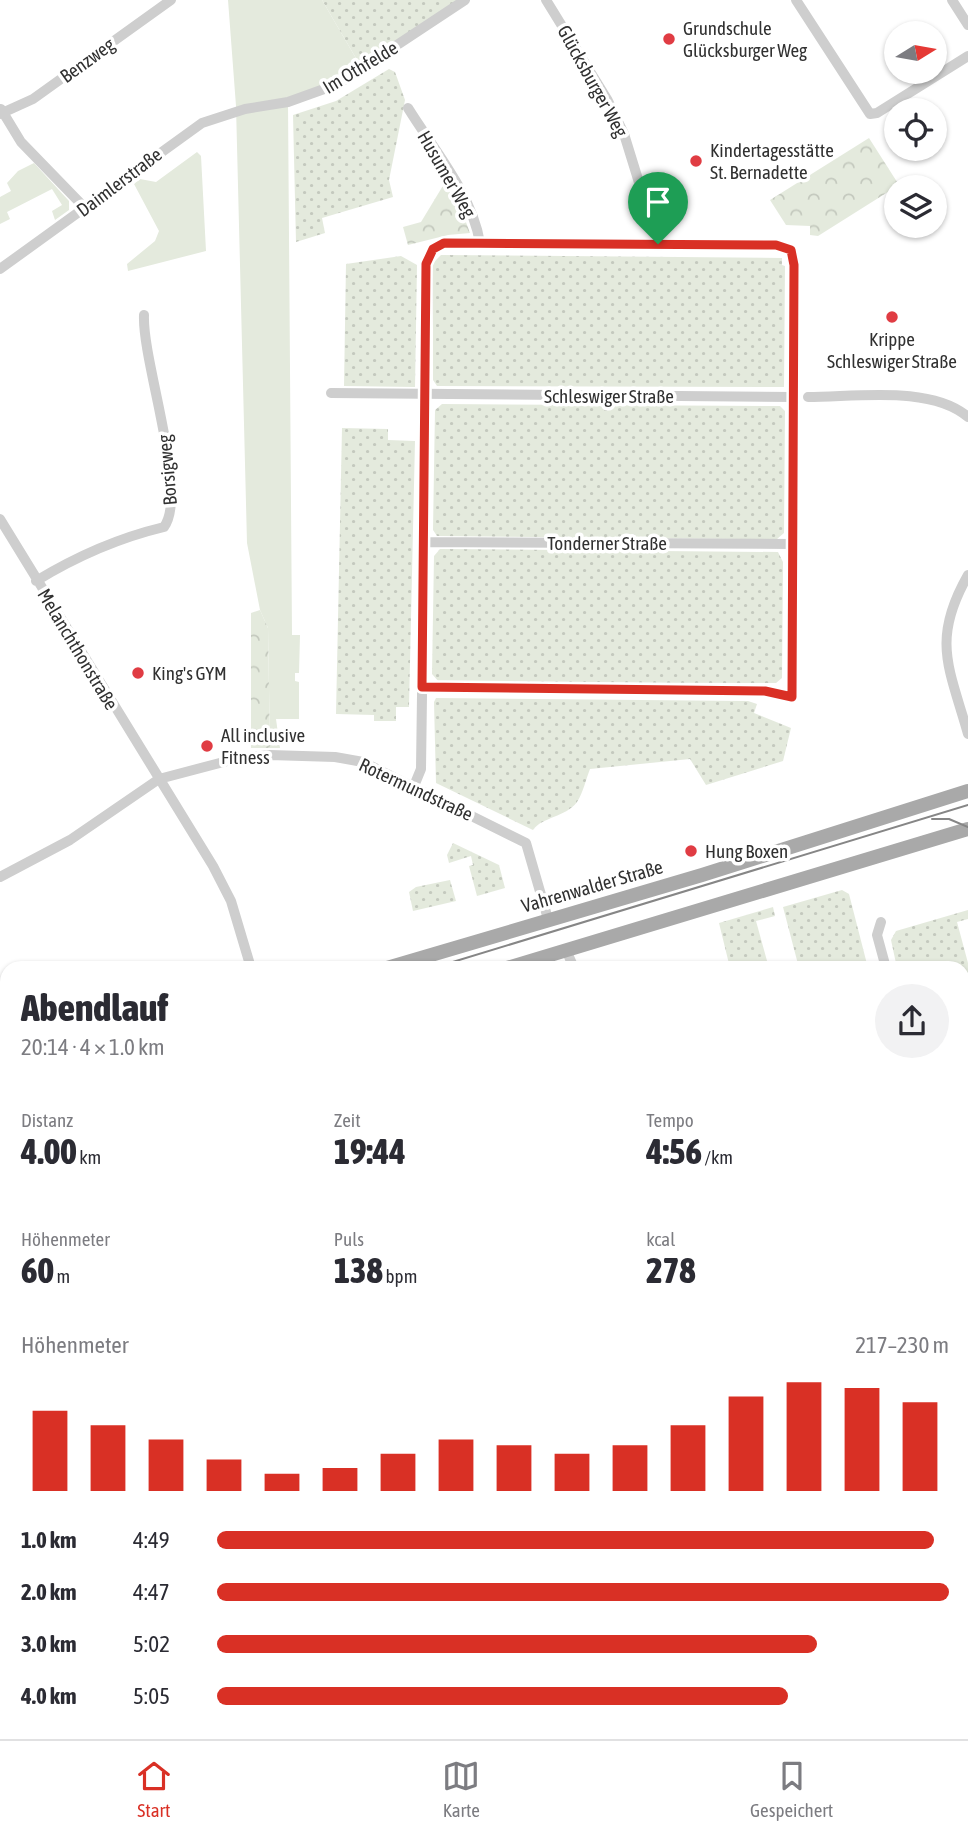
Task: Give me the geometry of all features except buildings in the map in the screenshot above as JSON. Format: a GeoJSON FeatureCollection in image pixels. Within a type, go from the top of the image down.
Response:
{"type":"FeatureCollection","features":[{"type":"Feature","properties":{"kind":"main road","name":"Vahrenwalder Straße"},"geometry":{"type":"LineString","coordinates":[[407,961],[547,912],[702,875],[968,791]]}},
{"type":"Feature","properties":{"kind":"main road"},"geometry":{"type":"LineString","coordinates":[[530,961],[968,829]]}},
{"type":"Feature","properties":{"kind":"street","name":"Benzweg"},"geometry":{"type":"LineString","coordinates":[[1,111],[33,99],[171,0]]}},
{"type":"Feature","properties":{"kind":"street","name":"Im Othfelde"},"geometry":{"type":"LineString","coordinates":[[245,109],[288,102],[338,84],[465,0]]}},
{"type":"Feature","properties":{"kind":"street","name":"Glücksburger Weg"},"geometry":{"type":"LineString","coordinates":[[546,0],[619,122],[637,166],[658,244]]}},
{"type":"Feature","properties":{"kind":"street"},"geometry":{"type":"LineString","coordinates":[[796,0],[870,114],[877,113],[968,55]]}},
{"type":"Feature","properties":{"kind":"street"},"geometry":{"type":"LineString","coordinates":[[952,0],[968,25]]}},
{"type":"Feature","properties":{"kind":"street","name":"Husumer Weg"},"geometry":{"type":"LineString","coordinates":[[408,108],[459,188],[477,227],[480,243]]}},
{"type":"Feature","properties":{"kind":"street","name":"Daimlerstraße"},"geometry":{"type":"LineString","coordinates":[[0,269],[191,129],[224,114],[245,109]]}},
{"type":"Feature","properties":{"kind":"street"},"geometry":{"type":"LineString","coordinates":[[1,111],[21,142],[85,208]]}},
{"type":"Feature","properties":{"kind":"street"},"geometry":{"type":"LineString","coordinates":[[414,786],[421,769],[422,542],[428,256],[437,245],[480,243],[776,245],[791,250],[794,265],[792,697],[765,691],[422,687]]}},
{"type":"Feature","properties":{"kind":"street","name":"Borsigweg"},"geometry":{"type":"LineString","coordinates":[[37,581],[90,551],[129,535],[164,527],[169,521],[170,482],[162,420],[143,333],[144,315]]}},
{"type":"Feature","properties":{"kind":"street","name":"Schleswiger Straße"},"geometry":{"type":"LineString","coordinates":[[331,393],[793,397]]}},
{"type":"Feature","properties":{"kind":"street"},"geometry":{"type":"LineString","coordinates":[[808,397],[930,397],[950,404],[968,418]]}},
{"type":"Feature","properties":{"kind":"street","name":"Melanchthonstraße"},"geometry":{"type":"LineString","coordinates":[[1,525],[226,890],[249,961]]}},
{"type":"Feature","properties":{"kind":"street","name":"Tonderner Straße"},"geometry":{"type":"LineString","coordinates":[[422,542],[792,544]]}},
{"type":"Feature","properties":{"kind":"street"},"geometry":{"type":"LineString","coordinates":[[968,575],[954,600],[944,645],[968,734]]}},
{"type":"Feature","properties":{"kind":"street","name":"Rotermundstraße"},"geometry":{"type":"LineString","coordinates":[[0,877],[70,840],[159,779],[235,758],[299,755],[363,762],[526,843],[547,912]]}},
{"type":"Feature","properties":{"kind":"street"},"geometry":{"type":"LineString","coordinates":[[881,922],[877,935],[884,961]]}},
{"type":"Feature","properties":{"kind":"street"},"geometry":{"type":"LineString","coordinates":[[566,950],[571,961]]}},
{"type":"Feature","properties":{"kind":"green space"},"geometry":{"type":"Polygon","coordinates":[[[228,0],[322,0],[357,60],[353,75],[288,103],[292,635],[300,635],[299,673],[295,673],[295,681],[299,682],[299,719],[276,719],[280,748],[270,748],[268,628],[260,610],[247,543],[236,106],[228,0]]]}},
{"type":"Feature","properties":{"kind":"green space"},"geometry":{"type":"Polygon","coordinates":[[[322,0],[465,0],[353,75],[357,60],[322,0]]]}},
{"type":"Feature","properties":{"kind":"green space"},"geometry":{"type":"Polygon","coordinates":[[[389,69],[395,72],[405,100],[389,180],[393,197],[322,218],[325,233],[296,242],[293,115],[336,101],[389,69]]]}},
{"type":"Feature","properties":{"kind":"green space"},"geometry":{"type":"Polygon","coordinates":[[[869,138],[893,175],[884,175],[884,194],[818,236],[810,235],[810,226],[786,225],[770,200],[869,138]]]}},
{"type":"Feature","properties":{"kind":"green space"},"geometry":{"type":"Polygon","coordinates":[[[197,152],[201,156],[206,251],[128,271],[127,264],[155,241],[159,231],[134,184],[140,179],[156,182],[197,152]]]}},
{"type":"Feature","properties":{"kind":"green space"},"geometry":{"type":"Polygon","coordinates":[[[34,163],[69,201],[69,210],[55,220],[52,211],[62,205],[52,189],[7,212],[10,219],[0,224],[0,197],[11,191],[7,183],[18,171],[34,163]]]}},
{"type":"Feature","properties":{"kind":"green space"},"geometry":{"type":"Polygon","coordinates":[[[444,184],[460,206],[470,233],[448,235],[408,245],[403,227],[421,222],[444,184]]]}},
{"type":"Feature","properties":{"kind":"green space"},"geometry":{"type":"Polygon","coordinates":[[[441,255],[782,258],[782,265],[785,266],[784,387],[437,386],[433,380],[433,263],[441,255]]]}},
{"type":"Feature","properties":{"kind":"green space"},"geometry":{"type":"Polygon","coordinates":[[[401,256],[417,265],[415,387],[344,386],[346,264],[401,256]]]}},
{"type":"Feature","properties":{"kind":"green space"},"geometry":{"type":"Polygon","coordinates":[[[442,404],[780,406],[785,411],[784,533],[777,539],[437,536],[433,530],[435,410],[442,404]]]}},
{"type":"Feature","properties":{"kind":"green space"},"geometry":{"type":"Polygon","coordinates":[[[342,428],[388,429],[388,440],[415,441],[409,707],[396,707],[396,721],[374,721],[374,715],[336,714],[342,428]]]}},
{"type":"Feature","properties":{"kind":"green space"},"geometry":{"type":"Polygon","coordinates":[[[440,549],[778,552],[783,562],[782,678],[776,683],[439,682],[432,674],[434,556],[440,549]]]}},
{"type":"Feature","properties":{"kind":"green space"},"geometry":{"type":"Polygon","coordinates":[[[260,610],[268,628],[270,748],[251,748],[251,613],[260,610]]]}},
{"type":"Feature","properties":{"kind":"green space"},"geometry":{"type":"Polygon","coordinates":[[[436,698],[748,701],[757,704],[754,713],[791,728],[783,761],[706,785],[690,759],[590,769],[577,802],[567,811],[542,822],[533,830],[436,783],[436,698]]]}},
{"type":"Feature","properties":{"kind":"green space"},"geometry":{"type":"Polygon","coordinates":[[[453,843],[499,865],[505,888],[477,896],[469,866],[473,865],[471,856],[449,863],[447,855],[453,843]]]}},
{"type":"Feature","properties":{"kind":"green space"},"geometry":{"type":"Polygon","coordinates":[[[450,880],[456,901],[413,911],[409,892],[416,887],[450,880]]]}},
{"type":"Feature","properties":{"kind":"green space"},"geometry":{"type":"Polygon","coordinates":[[[842,890],[849,894],[866,961],[797,961],[783,907],[842,890]]]}},
{"type":"Feature","properties":{"kind":"green space"},"geometry":{"type":"Polygon","coordinates":[[[773,907],[775,916],[756,921],[767,961],[728,961],[719,923],[773,907]]]}},
{"type":"Feature","properties":{"kind":"green space"},"geometry":{"type":"Polygon","coordinates":[[[968,910],[968,919],[957,922],[967,961],[896,961],[891,940],[896,931],[968,910]]]}},
{"type":"Feature","properties":{"kind":"tram line"},"geometry":{"type":"LineString","coordinates":[[456,961],[968,805]]}},
{"type":"Feature","properties":{"kind":"tram line"},"geometry":{"type":"LineString","coordinates":[[932,819],[949,819],[968,827]]}},
{"type":"Feature","properties":{"kind":"place","name":"Grundschule Glücksburger Weg"},"geometry":{"type":"Point","coordinates":[669,39]}},
{"type":"Feature","properties":{"kind":"place","name":"Kindertagesstätte St. Bernadette"},"geometry":{"type":"Point","coordinates":[696,161]}},
{"type":"Feature","properties":{"kind":"place","name":"Krippe Schleswiger Straße"},"geometry":{"type":"Point","coordinates":[892,317]}},
{"type":"Feature","properties":{"kind":"place","name":"King's GYM"},"geometry":{"type":"Point","coordinates":[138,673]}},
{"type":"Feature","properties":{"kind":"place","name":"All inclusive Fitness"},"geometry":{"type":"Point","coordinates":[207,746]}},
{"type":"Feature","properties":{"kind":"place","name":"Hung Boxen"},"geometry":{"type":"Point","coordinates":[691,851]}},
{"type":"Feature","properties":{"kind":"route"},"geometry":{"type":"LineString","coordinates":[[444,243],[658,244],[776,245],[791,250],[794,265],[792,697],[765,691],[422,687],[428,256],[437,245],[444,243]]}}]}
